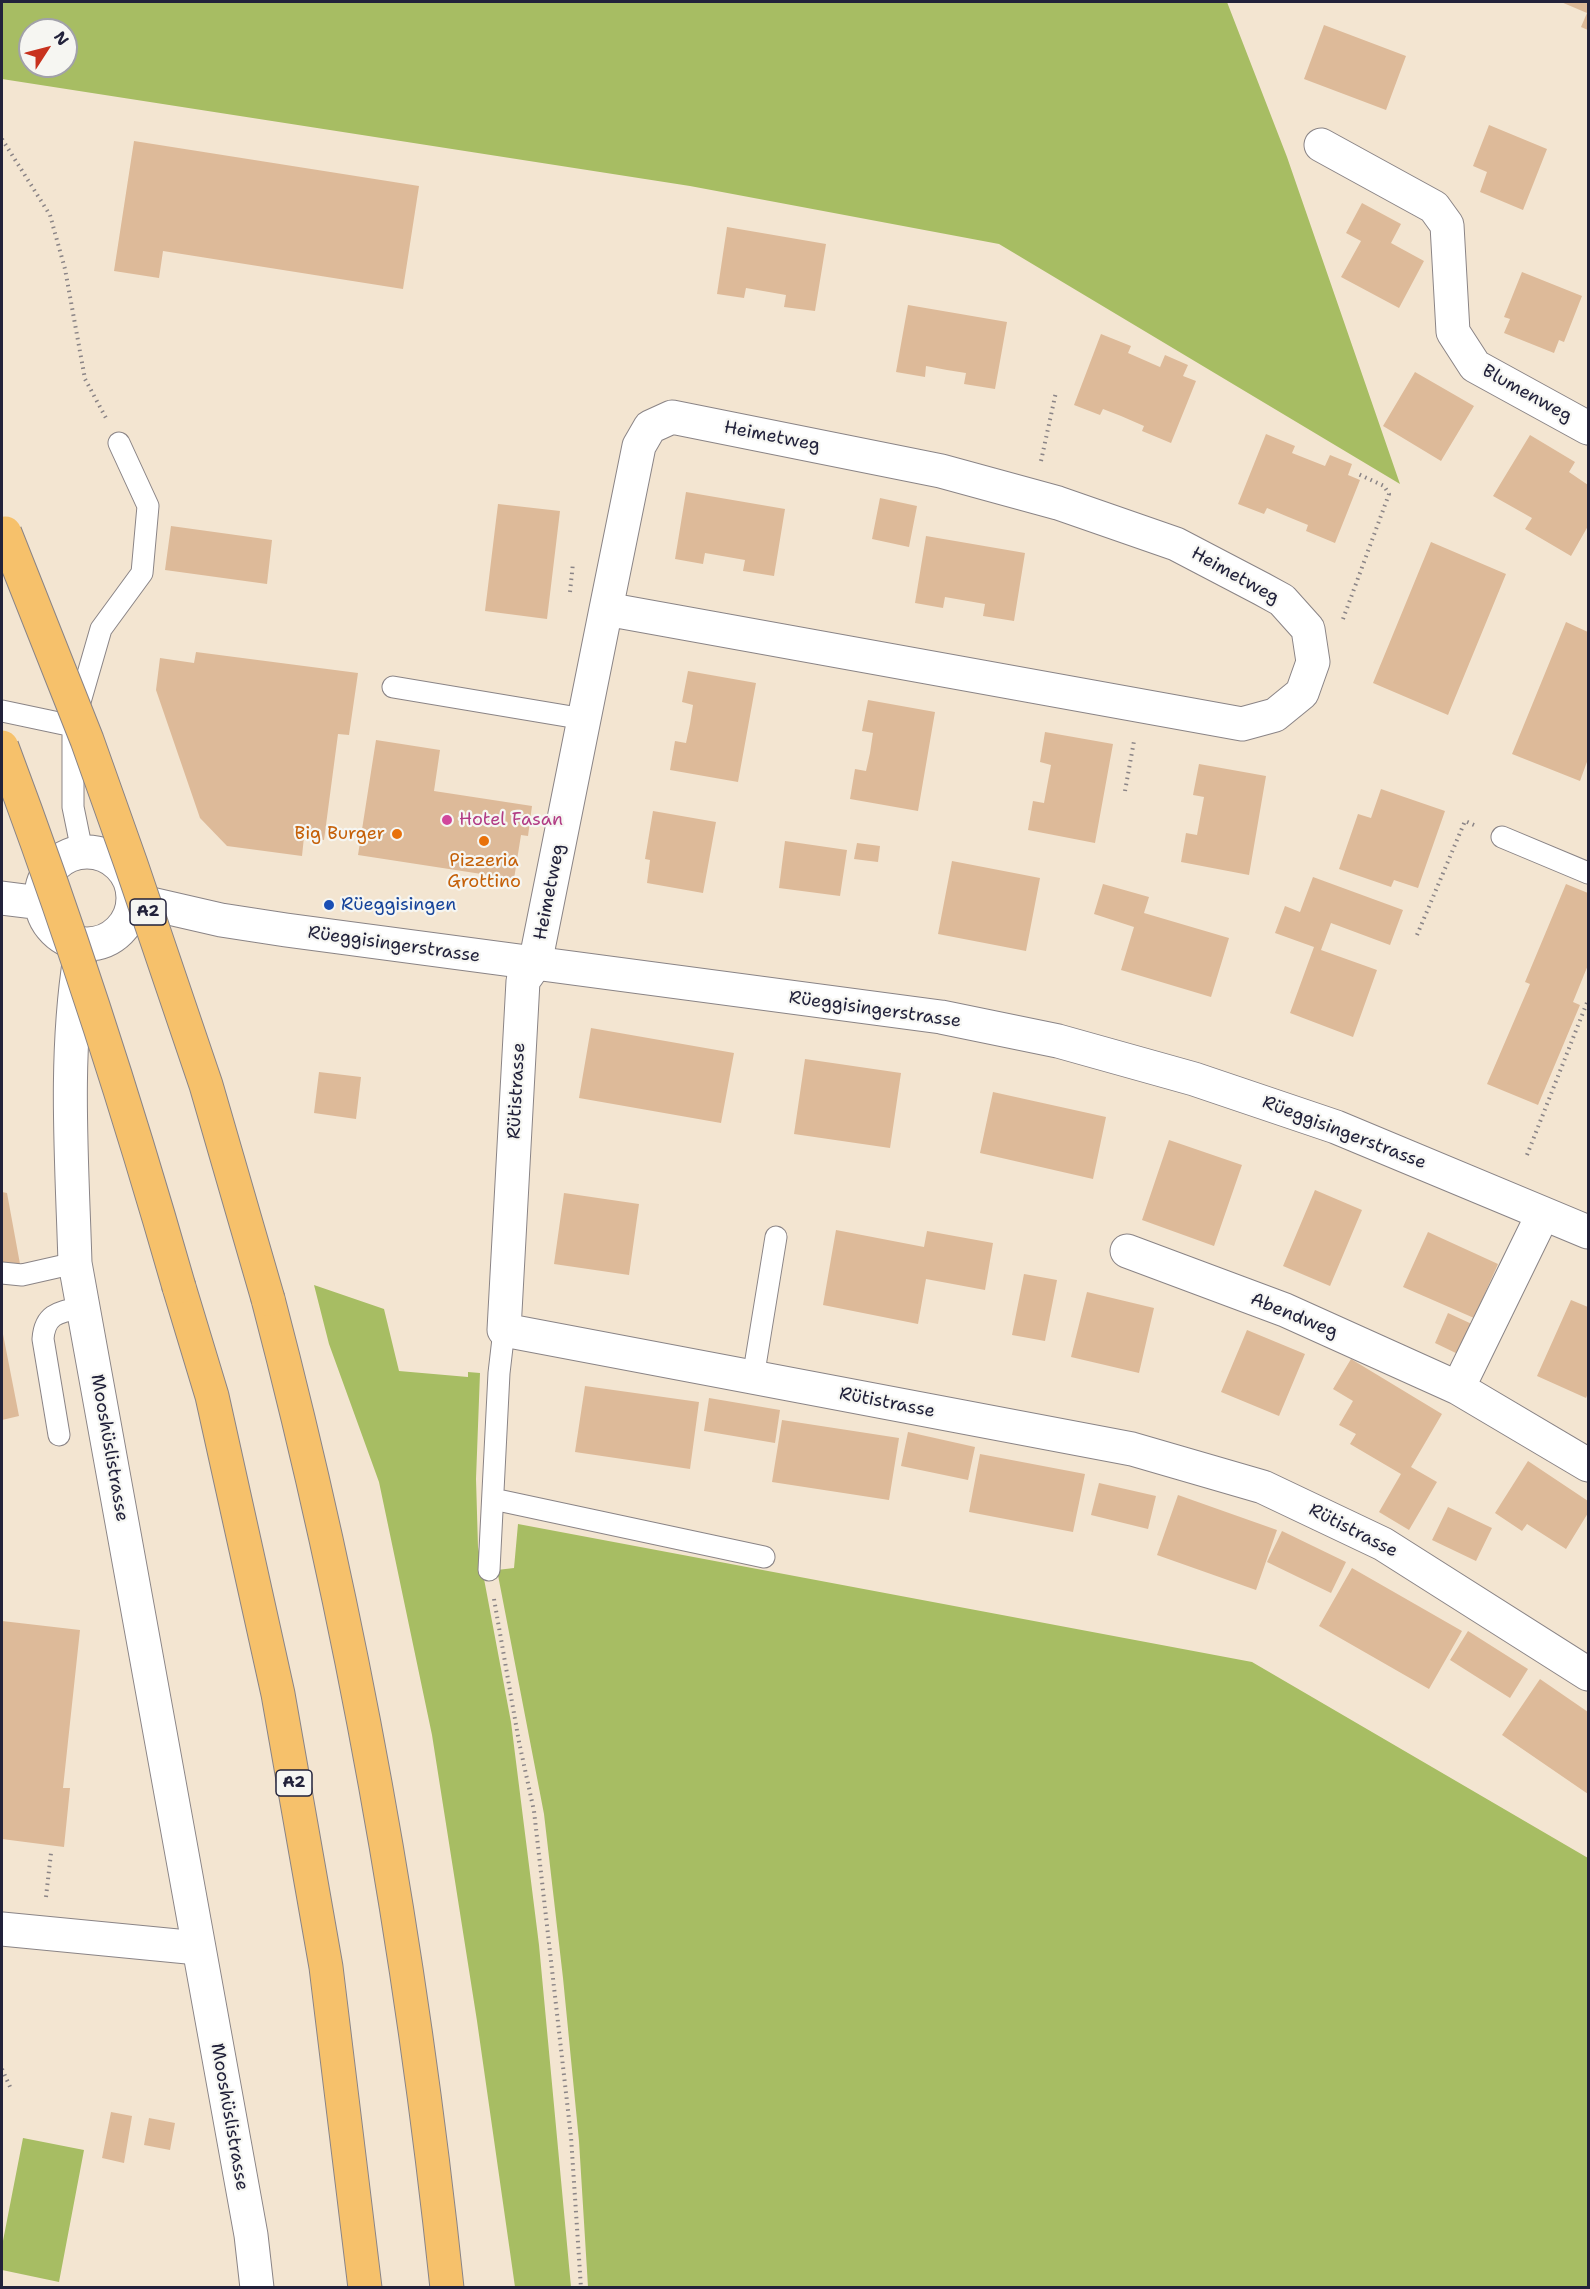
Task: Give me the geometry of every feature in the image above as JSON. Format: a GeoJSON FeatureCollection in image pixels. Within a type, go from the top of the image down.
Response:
{"type":"FeatureCollection","features":[{"type":"Feature","properties":{"kind":"highway","name":"A2"},"geometry":{"type":"LineString","coordinates":[[4,528],[87,740],[206,1085],[296,1405],[357,1685],[422,2077],[447,2288]]}},
{"type":"Feature","properties":{"kind":"highway","name":"A2"},"geometry":{"type":"LineString","coordinates":[[2,747],[57,899],[121,1090],[212,1396],[278,1694],[326,1967],[365,2288]]}},
{"type":"Feature","properties":{"kind":"street","name":"Blumenweg"},"geometry":{"type":"LineString","coordinates":[[1321,145],[1434,207],[1447,225],[1453,332],[1475,366],[1588,428]]}},
{"type":"Feature","properties":{"kind":"street","name":"Heimetweg"},"geometry":{"type":"LineString","coordinates":[[535,964],[639,446],[650,427],[672,417],[941,471],[1033,496],[1176,544],[1282,600],[1308,629],[1310,639]]}},
{"type":"Feature","properties":{"kind":"street"},"geometry":{"type":"LineString","coordinates":[[606,609],[1242,723],[1275,715],[1302,693],[1313,662],[1310,639]]}},
{"type":"Feature","properties":{"kind":"street"},"geometry":{"type":"LineString","coordinates":[[82,851],[102,854],[119,864],[130,880],[134,900],[123,928],[111,938],[97,943],[82,944],[59,935],[50,926],[41,903],[43,882],[48,873],[63,858],[82,851]]}},
{"type":"Feature","properties":{"kind":"street"},"geometry":{"type":"LineString","coordinates":[[2,898],[41,903]]}},
{"type":"Feature","properties":{"kind":"street","name":"Rüeggisingerstrasse"},"geometry":{"type":"LineString","coordinates":[[134,900],[221,920],[941,1017],[1058,1041],[1204,1083],[1336,1127],[1588,1232]]}},
{"type":"Feature","properties":{"kind":"street","name":"Mooshüslistrasse"},"geometry":{"type":"LineString","coordinates":[[82,944],[71,1029],[75,1263],[250,2235],[257,2288]]}},
{"type":"Feature","properties":{"kind":"street","name":"Rütistrasse"},"geometry":{"type":"LineString","coordinates":[[535,964],[523,981],[504,1330],[1132,1449],[1263,1487],[1383,1544],[1588,1674]]}},
{"type":"Feature","properties":{"kind":"street"},"geometry":{"type":"LineString","coordinates":[[1458,1388],[1543,1214]]}},
{"type":"Feature","properties":{"kind":"street","name":"Abendweg"},"geometry":{"type":"LineString","coordinates":[[1127,1251],[1285,1310],[1458,1388],[1588,1465]]}},
{"type":"Feature","properties":{"kind":"street"},"geometry":{"type":"LineString","coordinates":[[2,1929],[198,1948]]}},
{"type":"Feature","properties":{"kind":"lane"},"geometry":{"type":"LineString","coordinates":[[82,851],[73,807],[73,726],[101,629],[142,573],[148,506],[119,443]]}},
{"type":"Feature","properties":{"kind":"lane"},"geometry":{"type":"LineString","coordinates":[[393,687],[584,718]]}},
{"type":"Feature","properties":{"kind":"lane"},"geometry":{"type":"LineString","coordinates":[[2,711],[73,726]]}},
{"type":"Feature","properties":{"kind":"lane"},"geometry":{"type":"LineString","coordinates":[[1502,837],[1588,873]]}},
{"type":"Feature","properties":{"kind":"lane"},"geometry":{"type":"LineString","coordinates":[[753,1378],[776,1237]]}},
{"type":"Feature","properties":{"kind":"lane"},"geometry":{"type":"LineString","coordinates":[[2,1274],[22,1275],[75,1263]]}},
{"type":"Feature","properties":{"kind":"lane"},"geometry":{"type":"LineString","coordinates":[[59,1435],[43,1338],[44,1328],[50,1318],[58,1312],[84,1307]]}},
{"type":"Feature","properties":{"kind":"lane"},"geometry":{"type":"LineString","coordinates":[[489,1570],[504,1330]]}},
{"type":"Feature","properties":{"kind":"lane"},"geometry":{"type":"LineString","coordinates":[[493,1499],[764,1557]]}},
{"type":"Feature","properties":{"kind":"path"},"geometry":{"type":"LineString","coordinates":[[2,139],[50,215],[65,269],[86,379],[119,443]]}},
{"type":"Feature","properties":{"kind":"path"},"geometry":{"type":"LineString","coordinates":[[1033,496],[1056,392]]}},
{"type":"Feature","properties":{"kind":"path"},"geometry":{"type":"LineString","coordinates":[[1310,639],[1334,628],[1343,619],[1389,494],[1384,486],[1356,473]]}},
{"type":"Feature","properties":{"kind":"path"},"geometry":{"type":"LineString","coordinates":[[1125,790],[1140,705]]}},
{"type":"Feature","properties":{"kind":"path"},"geometry":{"type":"LineString","coordinates":[[1417,935],[1465,821],[1502,837]]}},
{"type":"Feature","properties":{"kind":"path"},"geometry":{"type":"LineString","coordinates":[[1527,1155],[1588,1000]]}},
{"type":"Feature","properties":{"kind":"path"},"geometry":{"type":"LineString","coordinates":[[489,1570],[519,1742],[534,1810],[571,2137],[580,2288]]}},
{"type":"Feature","properties":{"kind":"path"},"geometry":{"type":"LineString","coordinates":[[42,1933],[51,1853]]}},
{"type":"Feature","properties":{"kind":"path"},"geometry":{"type":"LineString","coordinates":[[2,2069],[11,2088]]}},
{"type":"Feature","properties":{"kind":"green space"},"geometry":{"type":"Polygon","coordinates":[[[2,2],[1227,2],[1287,157],[1400,484],[999,244],[690,186],[2,79],[2,2]]]}},
{"type":"Feature","properties":{"kind":"green space"},"geometry":{"type":"Polygon","coordinates":[[[314,1285],[384,1309],[399,1371],[468,1377],[468,1372],[480,1373],[476,1479],[478,1547],[511,1722],[539,1945],[571,2287],[515,2287],[477,2021],[432,1735],[379,1482],[329,1344],[314,1285]]]}},
{"type":"Feature","properties":{"kind":"green space"},"geometry":{"type":"Polygon","coordinates":[[[518,1524],[1252,1662],[1588,1858],[1588,2287],[588,2287],[579,2141],[544,1814],[497,1570],[514,1568],[518,1524]]]}},
{"type":"Feature","properties":{"kind":"green space"},"geometry":{"type":"Polygon","coordinates":[[[23,2138],[84,2150],[59,2282],[2,2270],[2,2246],[23,2138]]]}},
{"type":"Feature","properties":{"kind":"building"},"geometry":{"type":"Polygon","coordinates":[[[1561,2],[1588,2],[1588,30],[1581,27],[1587,13],[1561,2]]]}},
{"type":"Feature","properties":{"kind":"building"},"geometry":{"type":"Polygon","coordinates":[[[1324,25],[1406,56],[1386,110],[1304,79],[1324,25]]]}},
{"type":"Feature","properties":{"kind":"building"},"geometry":{"type":"Polygon","coordinates":[[[1489,125],[1547,149],[1523,210],[1480,192],[1487,172],[1473,166],[1489,125]]]}},
{"type":"Feature","properties":{"kind":"building"},"geometry":{"type":"Polygon","coordinates":[[[134,141],[419,186],[403,289],[163,251],[159,278],[114,271],[134,141]]]}},
{"type":"Feature","properties":{"kind":"building"},"geometry":{"type":"Polygon","coordinates":[[[1362,203],[1401,224],[1391,243],[1424,261],[1399,308],[1341,277],[1361,241],[1346,233],[1362,203]]]}},
{"type":"Feature","properties":{"kind":"building"},"geometry":{"type":"Polygon","coordinates":[[[727,227],[826,244],[815,311],[784,307],[786,295],[746,288],[744,298],[717,294],[727,227]]]}},
{"type":"Feature","properties":{"kind":"building"},"geometry":{"type":"Polygon","coordinates":[[[1522,272],[1582,296],[1564,342],[1559,340],[1554,353],[1504,333],[1510,319],[1504,317],[1522,272]]]}},
{"type":"Feature","properties":{"kind":"building"},"geometry":{"type":"Polygon","coordinates":[[[908,305],[1007,322],[995,389],[964,384],[966,373],[926,366],[925,377],[896,372],[908,305]]]}},
{"type":"Feature","properties":{"kind":"building"},"geometry":{"type":"Polygon","coordinates":[[[1101,334],[1131,346],[1128,353],[1160,367],[1165,355],[1188,365],[1183,376],[1196,381],[1171,443],[1142,431],[1144,426],[1121,416],[1103,409],[1100,415],[1074,405],[1101,334]]]}},
{"type":"Feature","properties":{"kind":"building"},"geometry":{"type":"Polygon","coordinates":[[[1415,372],[1474,406],[1441,461],[1383,426],[1415,372]]]}},
{"type":"Feature","properties":{"kind":"building"},"geometry":{"type":"Polygon","coordinates":[[[1266,434],[1295,446],[1292,453],[1325,466],[1330,455],[1352,464],[1348,475],[1360,480],[1335,543],[1306,531],[1308,525],[1267,508],[1264,514],[1238,504],[1266,434]]]}},
{"type":"Feature","properties":{"kind":"building"},"geometry":{"type":"Polygon","coordinates":[[[1530,435],[1575,462],[1569,472],[1588,485],[1588,526],[1571,556],[1525,529],[1532,518],[1493,496],[1530,435]]]}},
{"type":"Feature","properties":{"kind":"building"},"geometry":{"type":"Polygon","coordinates":[[[686,492],[785,509],[774,576],[743,571],[745,560],[705,553],[703,564],[675,559],[686,492]]]}},
{"type":"Feature","properties":{"kind":"building"},"geometry":{"type":"Polygon","coordinates":[[[880,498],[917,506],[909,547],[872,539],[880,498]]]}},
{"type":"Feature","properties":{"kind":"building"},"geometry":{"type":"Polygon","coordinates":[[[498,504],[560,511],[547,619],[485,611],[498,504]]]}},
{"type":"Feature","properties":{"kind":"building"},"geometry":{"type":"Polygon","coordinates":[[[171,526],[272,540],[267,584],[165,570],[171,526]]]}},
{"type":"Feature","properties":{"kind":"building"},"geometry":{"type":"Polygon","coordinates":[[[926,536],[1025,553],[1014,621],[983,616],[985,604],[945,597],[943,608],[915,603],[926,536]]]}},
{"type":"Feature","properties":{"kind":"building"},"geometry":{"type":"Polygon","coordinates":[[[1431,542],[1506,574],[1448,715],[1373,683],[1431,542]]]}},
{"type":"Feature","properties":{"kind":"building"},"geometry":{"type":"Polygon","coordinates":[[[1566,622],[1588,632],[1588,759],[1580,781],[1512,754],[1566,622]]]}},
{"type":"Feature","properties":{"kind":"building"},"geometry":{"type":"Polygon","coordinates":[[[196,652],[358,673],[349,735],[338,734],[324,840],[304,837],[302,856],[227,846],[200,818],[156,690],[160,658],[194,663],[196,652]]]}},
{"type":"Feature","properties":{"kind":"building"},"geometry":{"type":"Polygon","coordinates":[[[688,671],[756,683],[738,782],[670,770],[675,741],[686,743],[690,724],[693,705],[682,702],[688,671]]]}},
{"type":"Feature","properties":{"kind":"building"},"geometry":{"type":"Polygon","coordinates":[[[868,700],[935,712],[918,811],[850,799],[855,769],[866,771],[870,753],[873,733],[862,731],[868,700]]]}},
{"type":"Feature","properties":{"kind":"building"},"geometry":{"type":"Polygon","coordinates":[[[1045,732],[1113,744],[1095,843],[1028,830],[1033,801],[1044,803],[1051,765],[1040,762],[1045,732]]]}},
{"type":"Feature","properties":{"kind":"building","name":"Hotel Fasan"},"geometry":{"type":"Polygon","coordinates":[[[376,740],[440,750],[434,791],[532,806],[528,836],[521,835],[514,879],[358,855],[376,740]]]}},
{"type":"Feature","properties":{"kind":"building"},"geometry":{"type":"Polygon","coordinates":[[[1199,764],[1266,776],[1249,875],[1181,862],[1186,833],[1197,835],[1204,797],[1193,795],[1199,764]]]}},
{"type":"Feature","properties":{"kind":"building"},"geometry":{"type":"Polygon","coordinates":[[[1381,789],[1445,811],[1418,888],[1394,880],[1391,887],[1339,869],[1358,814],[1371,818],[1381,789]]]}},
{"type":"Feature","properties":{"kind":"building"},"geometry":{"type":"Polygon","coordinates":[[[653,811],[716,822],[703,893],[647,883],[650,860],[645,859],[653,811]]]}},
{"type":"Feature","properties":{"kind":"building"},"geometry":{"type":"Polygon","coordinates":[[[785,841],[847,850],[840,896],[779,888],[785,841]]]}},
{"type":"Feature","properties":{"kind":"building"},"geometry":{"type":"Polygon","coordinates":[[[857,843],[880,846],[878,862],[854,859],[857,843]]]}},
{"type":"Feature","properties":{"kind":"building"},"geometry":{"type":"Polygon","coordinates":[[[952,861],[1040,878],[1026,951],[938,934],[952,861]]]}},
{"type":"Feature","properties":{"kind":"building"},"geometry":{"type":"Polygon","coordinates":[[[1313,877],[1403,910],[1390,945],[1331,923],[1321,950],[1377,970],[1353,1037],[1290,1013],[1314,947],[1275,933],[1285,906],[1300,912],[1313,877]]]}},
{"type":"Feature","properties":{"kind":"building"},"geometry":{"type":"Polygon","coordinates":[[[1103,884],[1149,897],[1144,913],[1229,938],[1211,997],[1121,970],[1134,927],[1094,914],[1103,884]]]}},
{"type":"Feature","properties":{"kind":"building"},"geometry":{"type":"Polygon","coordinates":[[[1566,884],[1588,893],[1588,965],[1573,1002],[1580,1005],[1538,1105],[1487,1084],[1530,984],[1525,982],[1566,884]]]}},
{"type":"Feature","properties":{"kind":"building"},"geometry":{"type":"Polygon","coordinates":[[[591,1028],[734,1053],[721,1123],[579,1098],[591,1028]]]}},
{"type":"Feature","properties":{"kind":"building"},"geometry":{"type":"Polygon","coordinates":[[[805,1059],[901,1073],[890,1148],[794,1134],[805,1059]]]}},
{"type":"Feature","properties":{"kind":"building"},"geometry":{"type":"Polygon","coordinates":[[[319,1072],[361,1077],[356,1119],[314,1113],[319,1072]]]}},
{"type":"Feature","properties":{"kind":"building"},"geometry":{"type":"Polygon","coordinates":[[[993,1092],[1106,1117],[1093,1179],[980,1153],[993,1092]]]}},
{"type":"Feature","properties":{"kind":"building"},"geometry":{"type":"Polygon","coordinates":[[[1169,1140],[1242,1165],[1214,1246],[1142,1220],[1169,1140]]]}},
{"type":"Feature","properties":{"kind":"building"},"geometry":{"type":"Polygon","coordinates":[[[1315,1190],[1362,1210],[1330,1286],[1283,1266],[1315,1190]]]}},
{"type":"Feature","properties":{"kind":"building"},"geometry":{"type":"Polygon","coordinates":[[[2,1192],[7,1193],[20,1264],[2,1262],[2,1192]]]}},
{"type":"Feature","properties":{"kind":"building"},"geometry":{"type":"Polygon","coordinates":[[[564,1193],[639,1204],[629,1275],[554,1264],[564,1193]]]}},
{"type":"Feature","properties":{"kind":"building"},"geometry":{"type":"Polygon","coordinates":[[[836,1230],[924,1247],[927,1231],[993,1243],[985,1290],[926,1279],[918,1324],[823,1305],[836,1230]]]}},
{"type":"Feature","properties":{"kind":"building"},"geometry":{"type":"Polygon","coordinates":[[[1428,1232],[1498,1264],[1474,1318],[1403,1287],[1428,1232]]]}},
{"type":"Feature","properties":{"kind":"building"},"geometry":{"type":"Polygon","coordinates":[[[1024,1274],[1057,1280],[1045,1341],[1012,1335],[1024,1274]]]}},
{"type":"Feature","properties":{"kind":"building"},"geometry":{"type":"Polygon","coordinates":[[[1087,1292],[1154,1308],[1139,1373],[1071,1357],[1087,1292]]]}},
{"type":"Feature","properties":{"kind":"building"},"geometry":{"type":"Polygon","coordinates":[[[1571,1300],[1588,1307],[1588,1393],[1586,1398],[1537,1376],[1571,1300]]]}},
{"type":"Feature","properties":{"kind":"building"},"geometry":{"type":"Polygon","coordinates":[[[1448,1313],[1474,1325],[1460,1355],[1435,1343],[1448,1313]]]}},
{"type":"Feature","properties":{"kind":"building"},"geometry":{"type":"Polygon","coordinates":[[[2,1329],[19,1416],[2,1420],[2,1329]]]}},
{"type":"Feature","properties":{"kind":"building"},"geometry":{"type":"Polygon","coordinates":[[[1247,1330],[1305,1354],[1279,1416],[1221,1392],[1247,1330]]]}},
{"type":"Feature","properties":{"kind":"building"},"geometry":{"type":"Polygon","coordinates":[[[1351,1359],[1442,1414],[1411,1467],[1437,1482],[1409,1530],[1379,1512],[1401,1474],[1350,1444],[1356,1434],[1339,1425],[1353,1401],[1333,1389],[1351,1359]]]}},
{"type":"Feature","properties":{"kind":"building"},"geometry":{"type":"Polygon","coordinates":[[[585,1386],[699,1402],[690,1469],[575,1452],[585,1386]]]}},
{"type":"Feature","properties":{"kind":"building"},"geometry":{"type":"Polygon","coordinates":[[[709,1398],[780,1410],[775,1443],[704,1431],[709,1398]]]}},
{"type":"Feature","properties":{"kind":"building"},"geometry":{"type":"Polygon","coordinates":[[[782,1420],[899,1438],[889,1500],[772,1482],[782,1420]]]}},
{"type":"Feature","properties":{"kind":"building"},"geometry":{"type":"Polygon","coordinates":[[[908,1432],[975,1447],[968,1480],[901,1466],[908,1432]]]}},
{"type":"Feature","properties":{"kind":"building"},"geometry":{"type":"Polygon","coordinates":[[[980,1454],[1085,1474],[1073,1532],[969,1512],[980,1454]]]}},
{"type":"Feature","properties":{"kind":"building"},"geometry":{"type":"Polygon","coordinates":[[[1528,1461],[1588,1501],[1588,1513],[1566,1549],[1527,1524],[1522,1531],[1495,1513],[1528,1461]]]}},
{"type":"Feature","properties":{"kind":"building"},"geometry":{"type":"Polygon","coordinates":[[[1099,1483],[1156,1496],[1148,1529],[1091,1515],[1099,1483]]]}},
{"type":"Feature","properties":{"kind":"building"},"geometry":{"type":"Polygon","coordinates":[[[1178,1495],[1277,1530],[1256,1590],[1157,1555],[1178,1495]]]}},
{"type":"Feature","properties":{"kind":"building"},"geometry":{"type":"Polygon","coordinates":[[[1448,1507],[1492,1528],[1476,1561],[1432,1540],[1448,1507]]]}},
{"type":"Feature","properties":{"kind":"building"},"geometry":{"type":"Polygon","coordinates":[[[1282,1531],[1346,1562],[1331,1593],[1267,1562],[1282,1531]]]}},
{"type":"Feature","properties":{"kind":"building"},"geometry":{"type":"Polygon","coordinates":[[[1352,1568],[1462,1631],[1429,1689],[1319,1626],[1352,1568]]]}},
{"type":"Feature","properties":{"kind":"building"},"geometry":{"type":"Polygon","coordinates":[[[2,1621],[80,1630],[63,1788],[70,1788],[64,1847],[2,1839],[2,1621]]]}},
{"type":"Feature","properties":{"kind":"building"},"geometry":{"type":"Polygon","coordinates":[[[1468,1631],[1528,1669],[1510,1698],[1450,1660],[1468,1631]]]}},
{"type":"Feature","properties":{"kind":"building"},"geometry":{"type":"Polygon","coordinates":[[[1540,1679],[1588,1712],[1588,1794],[1502,1735],[1540,1679]]]}},
{"type":"Feature","properties":{"kind":"building"},"geometry":{"type":"Polygon","coordinates":[[[111,2112],[132,2116],[124,2163],[102,2158],[111,2112]]]}},
{"type":"Feature","properties":{"kind":"building"},"geometry":{"type":"Polygon","coordinates":[[[149,2118],[175,2123],[170,2150],[144,2145],[149,2118]]]}},
{"type":"Feature","properties":{"kind":"place","name":"Hotel Fasan"},"geometry":{"type":"Point","coordinates":[447,820]}},
{"type":"Feature","properties":{"kind":"place","name":"Big Burger"},"geometry":{"type":"Point","coordinates":[397,834]}},
{"type":"Feature","properties":{"kind":"place","name":"Pizzeria Grottino"},"geometry":{"type":"Point","coordinates":[484,841]}},
{"type":"Feature","properties":{"kind":"place","name":"Rüeggisingen"},"geometry":{"type":"Point","coordinates":[329,905]}}]}
